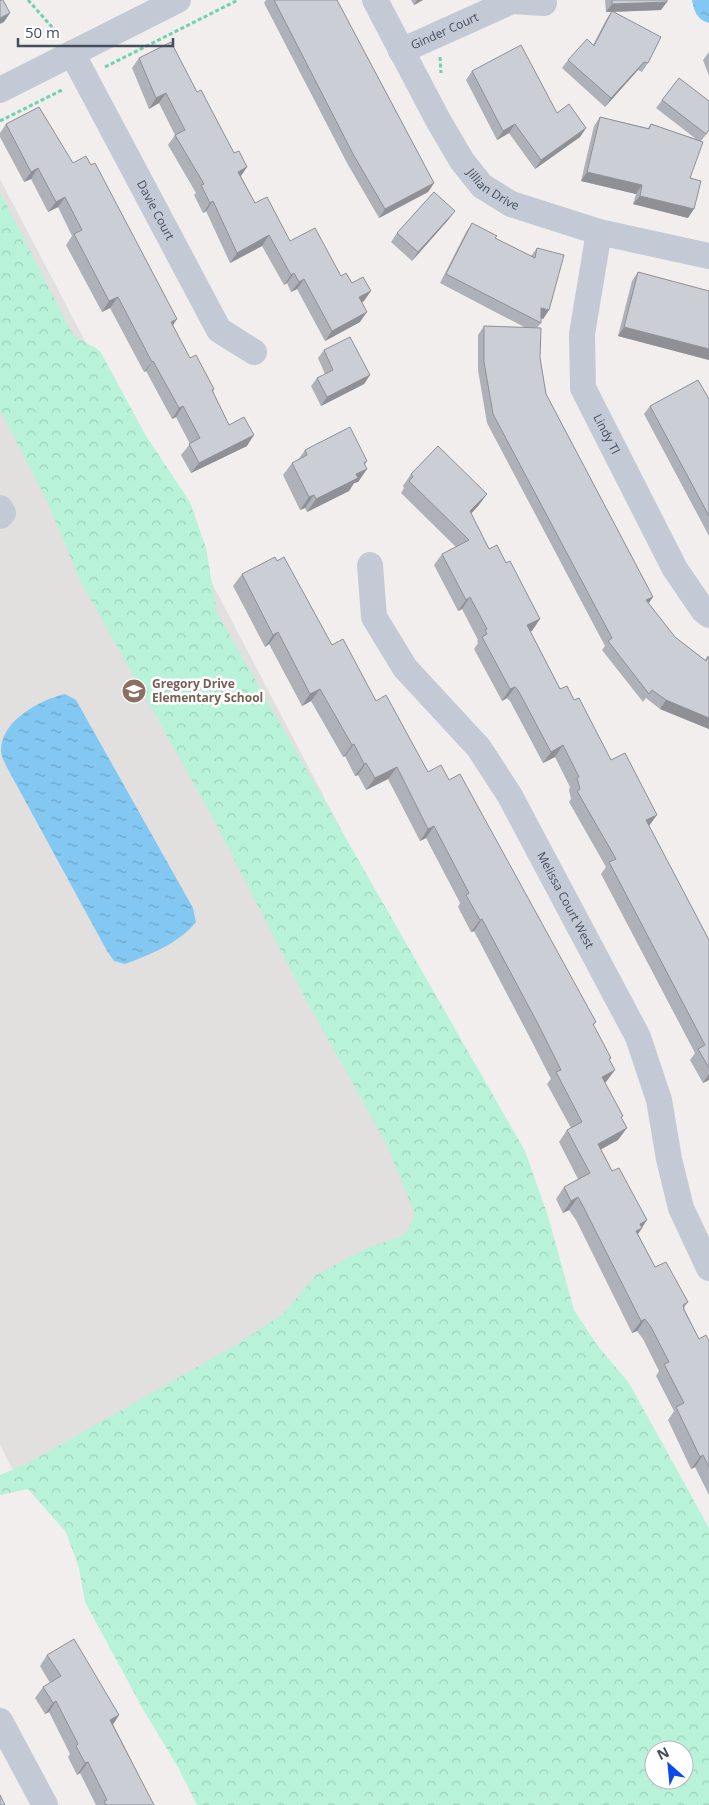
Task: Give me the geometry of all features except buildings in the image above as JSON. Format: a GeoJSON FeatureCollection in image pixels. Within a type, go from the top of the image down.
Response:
{"type":"FeatureCollection","features":[{"type":"Feature","properties":{"kind":"street"},"geometry":{"type":"LineString","coordinates":[[0,90],[66,45],[178,0]]}},
{"type":"Feature","properties":{"kind":"street","name":"Jillian Drive"},"geometry":{"type":"LineString","coordinates":[[374,0],[438,120],[462,161],[482,186],[511,204],[599,232],[709,256]]}},
{"type":"Feature","properties":{"kind":"street","name":"Ginder Court"},"geometry":{"type":"LineString","coordinates":[[402,51],[512,1],[544,3]]}},
{"type":"Feature","properties":{"kind":"street","name":"Davie Court"},"geometry":{"type":"LineString","coordinates":[[66,45],[219,330],[254,352]]}},
{"type":"Feature","properties":{"kind":"street","name":"Lindy Tl"},"geometry":{"type":"LineString","coordinates":[[599,232],[582,334],[583,388],[674,569],[703,610],[709,615]]}},
{"type":"Feature","properties":{"kind":"street"},"geometry":{"type":"LineString","coordinates":[[0,508],[3,513],[0,516]]}},
{"type":"Feature","properties":{"kind":"street","name":"Melissa Court West"},"geometry":{"type":"LineString","coordinates":[[370,565],[374,617],[405,668],[479,748],[510,796],[638,1038],[659,1100],[680,1208],[709,1268]]}},
{"type":"Feature","properties":{"kind":"street"},"geometry":{"type":"LineString","coordinates":[[0,1721],[46,1805]]}},
{"type":"Feature","properties":{"kind":"path"},"geometry":{"type":"LineString","coordinates":[[28,0],[66,45]]}},
{"type":"Feature","properties":{"kind":"path"},"geometry":{"type":"LineString","coordinates":[[0,121],[238,0]]}},
{"type":"Feature","properties":{"kind":"path"},"geometry":{"type":"LineString","coordinates":[[432,37],[440,53],[442,78]]}},
{"type":"Feature","properties":{"kind":"shaded area","name":"Gregory Drive Elementary School"},"geometry":{"type":"Polygon","coordinates":[[[0,179],[537,1203],[18,1480],[0,1445],[0,179]]]}},
{"type":"Feature","properties":{"kind":"green space"},"geometry":{"type":"Polygon","coordinates":[[[0,192],[73,335],[100,351],[146,436],[190,502],[206,548],[217,613],[525,1151],[548,1216],[574,1310],[597,1345],[629,1383],[709,1528],[709,1805],[197,1805],[179,1769],[144,1711],[85,1602],[79,1568],[66,1532],[28,1489],[0,1495],[0,1475],[32,1461],[236,1345],[283,1314],[316,1275],[365,1249],[406,1234],[415,1214],[387,1145],[305,998],[214,820],[80,580],[47,501],[0,410],[0,192]]]}},
{"type":"Feature","properties":{"kind":"water"},"geometry":{"type":"Polygon","coordinates":[[[692,0],[709,0],[709,23],[697,15],[692,0]]]}},
{"type":"Feature","properties":{"kind":"water"},"geometry":{"type":"Polygon","coordinates":[[[65,694],[76,700],[193,908],[196,922],[181,936],[154,952],[125,964],[114,961],[107,951],[4,762],[1,753],[7,730],[15,721],[34,706],[65,694]]]}},
{"type":"Feature","properties":{"kind":"place","name":"Gregory Drive Elementary School"},"geometry":{"type":"Point","coordinates":[134,691]}}]}
